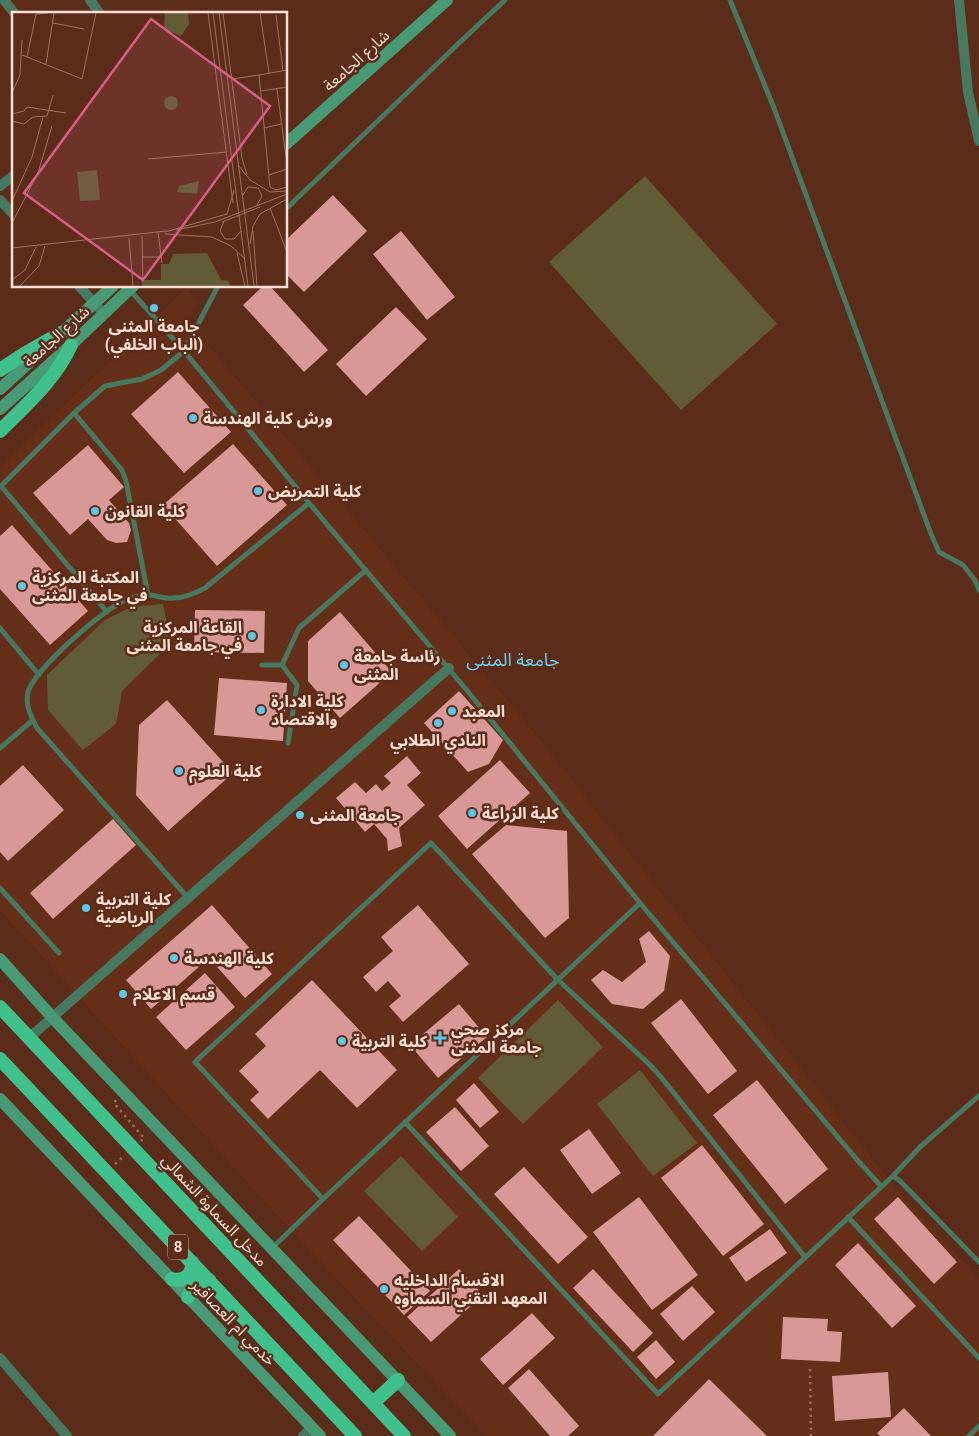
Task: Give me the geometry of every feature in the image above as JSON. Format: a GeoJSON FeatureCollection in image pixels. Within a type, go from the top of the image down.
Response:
{"type":"FeatureCollection","features":[{"type":"Feature","properties":{"kind":"highway"},"geometry":{"type":"LineString","coordinates":[[0,370],[61,333]]}},
{"type":"Feature","properties":{"kind":"highway"},"geometry":{"type":"LineString","coordinates":[[0,431],[56,372],[65,359],[71,345]]}},
{"type":"Feature","properties":{"kind":"highway","name":"مدخل السماوة الشمالي"},"geometry":{"type":"LineString","coordinates":[[0,1007],[404,1436]]}},
{"type":"Feature","properties":{"kind":"highway","name":"8"},"geometry":{"type":"LineString","coordinates":[[0,1059],[355,1436]]}},
{"type":"Feature","properties":{"kind":"highway"},"geometry":{"type":"LineString","coordinates":[[182,1287],[184,1279],[192,1268],[192,1262]]}},
{"type":"Feature","properties":{"kind":"highway"},"geometry":{"type":"LineString","coordinates":[[182,1287],[209,1280]]}},
{"type":"Feature","properties":{"kind":"highway"},"geometry":{"type":"LineString","coordinates":[[374,1403],[398,1380]]}},
{"type":"Feature","properties":{"kind":"main road"},"geometry":{"type":"LineString","coordinates":[[288,131],[435,0]]}},
{"type":"Feature","properties":{"kind":"main road","name":"شارع الجامعة"},"geometry":{"type":"LineString","coordinates":[[288,142],[447,0]]}},
{"type":"Feature","properties":{"kind":"main road"},"geometry":{"type":"LineString","coordinates":[[0,389],[111,288]]}},
{"type":"Feature","properties":{"kind":"main road","name":"شارع الجامعة"},"geometry":{"type":"LineString","coordinates":[[0,409],[71,345],[129,288]]}},
{"type":"Feature","properties":{"kind":"main road"},"geometry":{"type":"LineString","coordinates":[[0,958],[52,1017],[450,1436]]}},
{"type":"Feature","properties":{"kind":"main road","name":"خدمي ام العصافير"},"geometry":{"type":"LineString","coordinates":[[0,1100],[182,1287],[312,1433]]}},
{"type":"Feature","properties":{"kind":"street"},"geometry":{"type":"LineString","coordinates":[[90,0],[99,12]]}},
{"type":"Feature","properties":{"kind":"street"},"geometry":{"type":"LineString","coordinates":[[959,0],[968,92],[979,141]]}},
{"type":"Feature","properties":{"kind":"street"},"geometry":{"type":"LineString","coordinates":[[6,1],[14,12]]}},
{"type":"Feature","properties":{"kind":"street"},"geometry":{"type":"LineString","coordinates":[[0,186],[12,177]]}},
{"type":"Feature","properties":{"kind":"street"},"geometry":{"type":"LineString","coordinates":[[0,200],[12,213]]}},
{"type":"Feature","properties":{"kind":"street"},"geometry":{"type":"LineString","coordinates":[[81,288],[104,314]]}},
{"type":"Feature","properties":{"kind":"street"},"geometry":{"type":"LineString","coordinates":[[29,1038],[449,668]]}},
{"type":"Feature","properties":{"kind":"street"},"geometry":{"type":"LineString","coordinates":[[0,1358],[67,1436]]}},
{"type":"Feature","properties":{"kind":"lane"},"geometry":{"type":"LineString","coordinates":[[288,207],[505,0]]}},
{"type":"Feature","properties":{"kind":"lane"},"geometry":{"type":"LineString","coordinates":[[730,0],[774,108],[931,534],[939,552],[963,565],[975,580],[979,590]]}},
{"type":"Feature","properties":{"kind":"lane"},"geometry":{"type":"LineString","coordinates":[[131,288],[449,668],[640,903],[881,1186]]}},
{"type":"Feature","properties":{"kind":"lane"},"geometry":{"type":"LineString","coordinates":[[107,612],[1,487],[74,414],[105,386],[149,376],[162,370],[184,351],[217,288]]}},
{"type":"Feature","properties":{"kind":"lane"},"geometry":{"type":"LineString","coordinates":[[74,414],[122,470],[126,481],[148,595]]}},
{"type":"Feature","properties":{"kind":"lane"},"geometry":{"type":"LineString","coordinates":[[188,898],[37,728],[28,710],[28,691],[46,665],[76,635],[107,612],[126,600],[148,595],[172,598],[192,594],[205,588],[309,503]]}},
{"type":"Feature","properties":{"kind":"lane"},"geometry":{"type":"LineString","coordinates":[[282,665],[300,628],[366,570]]}},
{"type":"Feature","properties":{"kind":"lane"},"geometry":{"type":"LineString","coordinates":[[0,628],[39,674]]}},
{"type":"Feature","properties":{"kind":"lane"},"geometry":{"type":"LineString","coordinates":[[262,666],[282,665]]}},
{"type":"Feature","properties":{"kind":"lane"},"geometry":{"type":"LineString","coordinates":[[282,665],[297,685],[288,743]]}},
{"type":"Feature","properties":{"kind":"lane"},"geometry":{"type":"LineString","coordinates":[[0,748],[33,720]]}},
{"type":"Feature","properties":{"kind":"lane"},"geometry":{"type":"LineString","coordinates":[[322,1199],[195,1062],[430,843],[558,980],[661,1077],[805,1257]]}},
{"type":"Feature","properties":{"kind":"lane"},"geometry":{"type":"LineString","coordinates":[[0,888],[60,953]]}},
{"type":"Feature","properties":{"kind":"lane"},"geometry":{"type":"LineString","coordinates":[[272,1248],[322,1199],[640,903]]}},
{"type":"Feature","properties":{"kind":"lane"},"geometry":{"type":"LineString","coordinates":[[405,1122],[658,1394],[893,1176],[920,1146],[979,1096]]}},
{"type":"Feature","properties":{"kind":"lane"},"geometry":{"type":"LineString","coordinates":[[893,1176],[979,1262]]}},
{"type":"Feature","properties":{"kind":"lane"},"geometry":{"type":"LineString","coordinates":[[848,1217],[979,1358]]}},
{"type":"Feature","properties":{"kind":"lane"},"geometry":{"type":"LineString","coordinates":[[969,1436],[979,1426]]}},
{"type":"Feature","properties":{"kind":"path"},"geometry":{"type":"LineString","coordinates":[[124,1114],[144,1138],[137,1144]]}},
{"type":"Feature","properties":{"kind":"path"},"geometry":{"type":"LineString","coordinates":[[109,1169],[130,1151]]}},
{"type":"Feature","properties":{"kind":"path"},"geometry":{"type":"LineString","coordinates":[[810,1369],[812,1436]]}},
{"type":"Feature","properties":{"kind":"shaded area"},"geometry":{"type":"Polygon","coordinates":[[[645,176],[777,324],[681,410],[549,262],[645,176]]]}},
{"type":"Feature","properties":{"kind":"shaded area","name":"جامعة المثنى"},"geometry":{"type":"Polygon","coordinates":[[[186,288],[198,303],[191,310],[193,314],[187,320],[524,720],[895,1187],[979,1278],[979,1436],[486,1436],[296,1236],[0,910],[0,467],[186,288]]]}},
{"type":"Feature","properties":{"kind":"shaded area"},"geometry":{"type":"Polygon","coordinates":[[[163,604],[171,643],[122,691],[116,724],[83,750],[48,710],[47,675],[105,620],[131,607],[163,604]]]}},
{"type":"Feature","properties":{"kind":"shaded area"},"geometry":{"type":"Polygon","coordinates":[[[558,1000],[603,1047],[523,1124],[478,1078],[558,1000]]]}},
{"type":"Feature","properties":{"kind":"shaded area"},"geometry":{"type":"Polygon","coordinates":[[[640,1070],[697,1143],[653,1176],[597,1104],[640,1070]]]}},
{"type":"Feature","properties":{"kind":"shaded area"},"geometry":{"type":"Polygon","coordinates":[[[401,1156],[458,1217],[422,1251],[364,1191],[401,1156]]]}},
{"type":"Feature","properties":{"kind":"building"},"geometry":{"type":"Polygon","coordinates":[[[333,195],[367,231],[304,292],[288,276],[288,238],[333,195]]]}},
{"type":"Feature","properties":{"kind":"building"},"geometry":{"type":"Polygon","coordinates":[[[401,231],[455,297],[427,320],[373,254],[401,231]]]}},
{"type":"Feature","properties":{"kind":"building"},"geometry":{"type":"Polygon","coordinates":[[[261,288],[272,288],[328,350],[304,372],[243,305],[261,288]]]}},
{"type":"Feature","properties":{"kind":"building"},"geometry":{"type":"Polygon","coordinates":[[[396,307],[427,339],[366,396],[336,364],[396,307]]]}},
{"type":"Feature","properties":{"kind":"building"},"geometry":{"type":"Polygon","coordinates":[[[178,372],[231,432],[184,473],[131,414],[178,372]]]}},
{"type":"Feature","properties":{"kind":"building"},"geometry":{"type":"Polygon","coordinates":[[[233,444],[287,505],[217,566],[163,505],[233,444]]]}},
{"type":"Feature","properties":{"kind":"building"},"geometry":{"type":"Polygon","coordinates":[[[88,445],[124,487],[109,500],[129,523],[131,530],[127,542],[116,543],[107,540],[88,519],[70,535],[33,493],[88,445]]]}},
{"type":"Feature","properties":{"kind":"building"},"geometry":{"type":"Polygon","coordinates":[[[12,525],[88,611],[50,645],[0,589],[0,536],[12,525]]]}},
{"type":"Feature","properties":{"kind":"building"},"geometry":{"type":"Polygon","coordinates":[[[195,610],[265,611],[264,653],[194,652],[195,610]]]}},
{"type":"Feature","properties":{"kind":"building"},"geometry":{"type":"Polygon","coordinates":[[[340,612],[392,672],[340,718],[308,681],[308,641],[340,612]]]}},
{"type":"Feature","properties":{"kind":"building"},"geometry":{"type":"Polygon","coordinates":[[[219,678],[287,683],[283,741],[214,735],[219,678]]]}},
{"type":"Feature","properties":{"kind":"building"},"geometry":{"type":"Polygon","coordinates":[[[459,691],[503,740],[489,764],[468,772],[424,723],[459,691]]]}},
{"type":"Feature","properties":{"kind":"building"},"geometry":{"type":"Polygon","coordinates":[[[167,700],[233,773],[168,831],[136,795],[139,725],[167,700]]]}},
{"type":"Feature","properties":{"kind":"building"},"geometry":{"type":"Polygon","coordinates":[[[407,756],[421,773],[407,785],[425,805],[399,828],[402,846],[388,851],[387,839],[374,824],[365,832],[336,798],[355,782],[366,793],[376,784],[382,791],[391,783],[384,776],[407,756]]]}},
{"type":"Feature","properties":{"kind":"building"},"geometry":{"type":"Polygon","coordinates":[[[500,760],[530,793],[467,849],[438,816],[500,760]]]}},
{"type":"Feature","properties":{"kind":"building"},"geometry":{"type":"Polygon","coordinates":[[[23,765],[64,810],[8,861],[0,852],[0,786],[23,765]]]}},
{"type":"Feature","properties":{"kind":"building"},"geometry":{"type":"Polygon","coordinates":[[[113,819],[136,845],[53,919],[30,893],[113,819]]]}},
{"type":"Feature","properties":{"kind":"building"},"geometry":{"type":"Polygon","coordinates":[[[506,825],[567,831],[569,918],[545,938],[472,854],[506,825]]]}},
{"type":"Feature","properties":{"kind":"building"},"geometry":{"type":"Polygon","coordinates":[[[212,905],[272,974],[245,998],[209,958],[151,1009],[126,980],[212,905]]]}},
{"type":"Feature","properties":{"kind":"building"},"geometry":{"type":"Polygon","coordinates":[[[418,905],[469,964],[403,1022],[389,1006],[401,996],[388,981],[376,992],[363,977],[393,951],[381,937],[418,905]]]}},
{"type":"Feature","properties":{"kind":"building"},"geometry":{"type":"Polygon","coordinates":[[[649,931],[670,956],[664,991],[643,1009],[612,1004],[591,980],[603,970],[622,982],[646,962],[639,939],[649,931]]]}},
{"type":"Feature","properties":{"kind":"building"},"geometry":{"type":"Polygon","coordinates":[[[205,973],[235,1007],[186,1050],[156,1017],[205,973]]]}},
{"type":"Feature","properties":{"kind":"building"},"geometry":{"type":"Polygon","coordinates":[[[312,980],[397,1070],[357,1108],[320,1070],[268,1119],[250,1100],[259,1092],[239,1071],[266,1046],[255,1034],[312,980]]]}},
{"type":"Feature","properties":{"kind":"building"},"geometry":{"type":"Polygon","coordinates":[[[681,999],[737,1071],[708,1094],[651,1023],[681,999]]]}},
{"type":"Feature","properties":{"kind":"building"},"geometry":{"type":"Polygon","coordinates":[[[459,1004],[487,1037],[438,1078],[410,1045],[459,1004]]]}},
{"type":"Feature","properties":{"kind":"building"},"geometry":{"type":"Polygon","coordinates":[[[757,1080],[828,1169],[785,1204],[713,1115],[757,1080]]]}},
{"type":"Feature","properties":{"kind":"building"},"geometry":{"type":"Polygon","coordinates":[[[474,1083],[499,1112],[480,1128],[456,1100],[474,1083]]]}},
{"type":"Feature","properties":{"kind":"building"},"geometry":{"type":"Polygon","coordinates":[[[455,1107],[489,1146],[461,1171],[426,1132],[455,1107]]]}},
{"type":"Feature","properties":{"kind":"building"},"geometry":{"type":"Polygon","coordinates":[[[589,1129],[621,1173],[592,1194],[560,1150],[589,1129]]]}},
{"type":"Feature","properties":{"kind":"building"},"geometry":{"type":"Polygon","coordinates":[[[702,1145],[764,1224],[723,1256],[661,1178],[702,1145]]]}},
{"type":"Feature","properties":{"kind":"building"},"geometry":{"type":"Polygon","coordinates":[[[524,1167],[588,1237],[558,1264],[494,1194],[524,1167]]]}},
{"type":"Feature","properties":{"kind":"building"},"geometry":{"type":"Polygon","coordinates":[[[639,1197],[698,1275],[652,1310],[593,1232],[639,1197]]]}},
{"type":"Feature","properties":{"kind":"building"},"geometry":{"type":"Polygon","coordinates":[[[898,1197],[957,1262],[934,1284],[874,1219],[898,1197]]]}},
{"type":"Feature","properties":{"kind":"building"},"geometry":{"type":"Polygon","coordinates":[[[359,1216],[430,1291],[404,1315],[333,1240],[359,1216]]]}},
{"type":"Feature","properties":{"kind":"building"},"geometry":{"type":"Polygon","coordinates":[[[770,1229],[787,1253],[746,1282],[729,1258],[770,1229]]]}},
{"type":"Feature","properties":{"kind":"building"},"geometry":{"type":"Polygon","coordinates":[[[858,1243],[916,1306],[892,1328],[835,1265],[858,1243]]]}},
{"type":"Feature","properties":{"kind":"building"},"geometry":{"type":"Polygon","coordinates":[[[459,1269],[483,1295],[431,1342],[407,1317],[459,1269]]]}},
{"type":"Feature","properties":{"kind":"building"},"geometry":{"type":"Polygon","coordinates":[[[593,1269],[653,1333],[633,1352],[573,1288],[593,1269]]]}},
{"type":"Feature","properties":{"kind":"building"},"geometry":{"type":"Polygon","coordinates":[[[692,1286],[715,1312],[683,1341],[660,1314],[692,1286]]]}},
{"type":"Feature","properties":{"kind":"building"},"geometry":{"type":"Polygon","coordinates":[[[532,1313],[555,1338],[503,1385],[480,1359],[532,1313]]]}},
{"type":"Feature","properties":{"kind":"building"},"geometry":{"type":"Polygon","coordinates":[[[783,1317],[828,1319],[827,1331],[842,1332],[840,1362],[781,1359],[783,1317]]]}},
{"type":"Feature","properties":{"kind":"building"},"geometry":{"type":"Polygon","coordinates":[[[656,1340],[675,1362],[656,1379],[637,1357],[656,1340]]]}},
{"type":"Feature","properties":{"kind":"building"},"geometry":{"type":"Polygon","coordinates":[[[529,1369],[579,1426],[568,1436],[550,1436],[508,1388],[529,1369]]]}},
{"type":"Feature","properties":{"kind":"building"},"geometry":{"type":"Polygon","coordinates":[[[888,1372],[891,1417],[835,1421],[832,1376],[888,1372]]]}},
{"type":"Feature","properties":{"kind":"building"},"geometry":{"type":"Polygon","coordinates":[[[709,1379],[767,1436],[653,1436],[709,1379]]]}},
{"type":"Feature","properties":{"kind":"building"},"geometry":{"type":"Polygon","coordinates":[[[904,1408],[931,1436],[880,1436],[877,1433],[904,1408]]]}},
{"type":"Feature","properties":{"kind":"place","name":"جامعة المثنى (الباب الخلفي)"},"geometry":{"type":"Point","coordinates":[154,308]}},
{"type":"Feature","properties":{"kind":"place","name":"ورش كلية الهندسة"},"geometry":{"type":"Point","coordinates":[193,418]}},
{"type":"Feature","properties":{"kind":"place","name":"كلية التمريض"},"geometry":{"type":"Point","coordinates":[258,491]}},
{"type":"Feature","properties":{"kind":"place","name":"كلية القانون"},"geometry":{"type":"Point","coordinates":[95,511]}},
{"type":"Feature","properties":{"kind":"place","name":"المكتبة المركزية في جامعة المثنى"},"geometry":{"type":"Point","coordinates":[22,586]}},
{"type":"Feature","properties":{"kind":"place","name":"القاعة المركزية في جامعة المثنى"},"geometry":{"type":"Point","coordinates":[252,636]}},
{"type":"Feature","properties":{"kind":"place","name":"رئاسة جامعة المثنى"},"geometry":{"type":"Point","coordinates":[344,665]}},
{"type":"Feature","properties":{"kind":"place","name":"كلية الادارة والاقتصاد"},"geometry":{"type":"Point","coordinates":[261,710]}},
{"type":"Feature","properties":{"kind":"place","name":"المعبد"},"geometry":{"type":"Point","coordinates":[452,711]}},
{"type":"Feature","properties":{"kind":"place","name":"النادي الطلابي"},"geometry":{"type":"Point","coordinates":[438,723]}},
{"type":"Feature","properties":{"kind":"place","name":"كلية العلوم"},"geometry":{"type":"Point","coordinates":[179,771]}},
{"type":"Feature","properties":{"kind":"place","name":"كلية الزراعة"},"geometry":{"type":"Point","coordinates":[472,813]}},
{"type":"Feature","properties":{"kind":"place","name":"جامعة المثنى"},"geometry":{"type":"Point","coordinates":[300,815]}},
{"type":"Feature","properties":{"kind":"place","name":"كلية التربية الرياضية"},"geometry":{"type":"Point","coordinates":[86,908]}},
{"type":"Feature","properties":{"kind":"place","name":"كلية الهندسة"},"geometry":{"type":"Point","coordinates":[174,958]}},
{"type":"Feature","properties":{"kind":"place","name":"قسم الاعلام"},"geometry":{"type":"Point","coordinates":[123,994]}},
{"type":"Feature","properties":{"kind":"place","name":"مركز صحي جامعة المثنى"},"geometry":{"type":"Point","coordinates":[440,1038]}},
{"type":"Feature","properties":{"kind":"place","name":"كلية التربية"},"geometry":{"type":"Point","coordinates":[342,1041]}},
{"type":"Feature","properties":{"kind":"place","name":"الاقسام الداخليه المعهد التقني السماوه"},"geometry":{"type":"Point","coordinates":[384,1289]}},
{"type":"Feature","properties":{"kind":"district","name":"جامعة المثنى"},"geometry":{"type":"Point","coordinates":[513,660]}}]}
